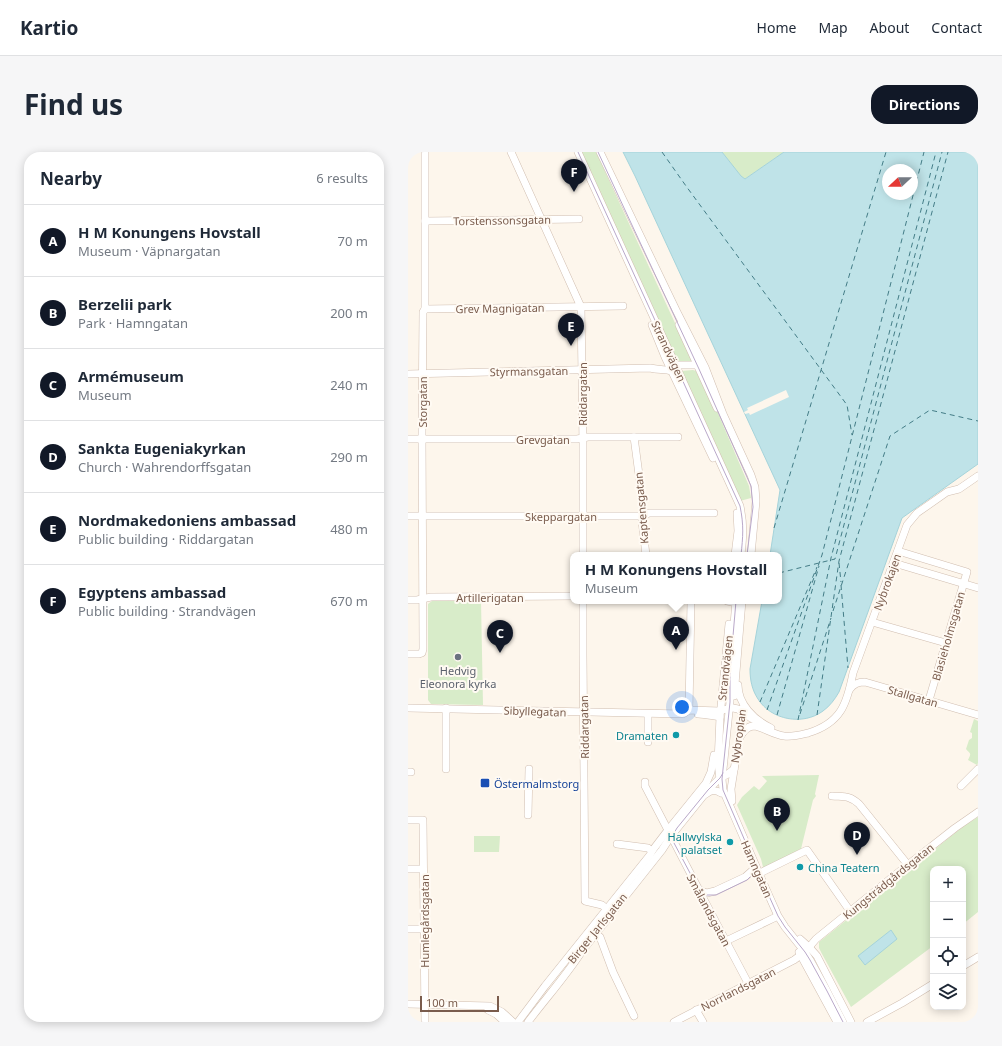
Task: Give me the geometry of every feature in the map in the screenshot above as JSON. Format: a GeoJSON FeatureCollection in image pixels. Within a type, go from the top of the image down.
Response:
{"type":"FeatureCollection","features":[{"type":"Feature","properties":{"kind":"street","name":"Storgatan"},"geometry":{"type":"LineString","coordinates":[[408,654],[422,653],[423,649],[422,374],[425,152]]}},
{"type":"Feature","properties":{"kind":"street","name":"Riddargatan"},"geometry":{"type":"LineString","coordinates":[[511,152],[581,307],[583,552]]}},
{"type":"Feature","properties":{"kind":"street","name":"Strandvägen"},"geometry":{"type":"LineString","coordinates":[[574,152],[644,306],[665,357],[672,367],[740,506],[744,532],[741,552]]}},
{"type":"Feature","properties":{"kind":"street","name":"Strandvägen"},"geometry":{"type":"LineString","coordinates":[[578,152],[672,367],[735,506],[738,519],[735,552]]}},
{"type":"Feature","properties":{"kind":"street","name":"Strandvägen"},"geometry":{"type":"LineString","coordinates":[[599,152],[751,486],[753,507],[747,552]]}},
{"type":"Feature","properties":{"kind":"street","name":"Strandvägen"},"geometry":{"type":"LineString","coordinates":[[599,152],[705,367],[723,414],[751,475],[755,487],[756,512],[751,552]]}},
{"type":"Feature","properties":{"kind":"street","name":"Torstenssonsgatan"},"geometry":{"type":"LineString","coordinates":[[425,221],[579,219]]}},
{"type":"Feature","properties":{"kind":"street","name":"Grev Magnigatan"},"geometry":{"type":"LineString","coordinates":[[424,309],[623,306]]}},
{"type":"Feature","properties":{"kind":"street","name":"Strandvägen"},"geometry":{"type":"LineString","coordinates":[[697,366],[702,368],[717,404],[723,414]]}},
{"type":"Feature","properties":{"kind":"street","name":"Styrmansgatan"},"geometry":{"type":"LineString","coordinates":[[408,374],[697,366]]}},
{"type":"Feature","properties":{"kind":"street","name":"Kaptensgatan"},"geometry":{"type":"LineString","coordinates":[[634,437],[643,505],[642,516],[646,552]]}},
{"type":"Feature","properties":{"kind":"street","name":"Grevgatan"},"geometry":{"type":"LineString","coordinates":[[408,439],[577,439],[678,437]]}},
{"type":"Feature","properties":{"kind":"street","name":"Nybrokajen"},"geometry":{"type":"LineString","coordinates":[[803,734],[823,728],[833,720],[845,703],[854,671],[907,525],[918,513],[947,492],[959,489],[978,476]]}},
{"type":"Feature","properties":{"kind":"street","name":"Skeppargatan"},"geometry":{"type":"LineString","coordinates":[[408,516],[642,516],[649,513],[714,513]]}},
{"type":"Feature","properties":{"kind":"street","name":"Blasieholmsgatan"},"geometry":{"type":"LineString","coordinates":[[898,551],[967,572],[929,700]]}},
{"type":"Feature","properties":{"kind":"street"},"geometry":{"type":"LineString","coordinates":[[894,563],[978,588]]}},
{"type":"Feature","properties":{"kind":"street","name":"Artillerigatan"},"geometry":{"type":"LineString","coordinates":[[408,600],[417,600],[430,597],[570,596]]}},
{"type":"Feature","properties":{"kind":"street","name":"Riddargatan"},"geometry":{"type":"LineString","coordinates":[[583,604],[586,901],[602,905],[607,909]]}},
{"type":"Feature","properties":{"kind":"street"},"geometry":{"type":"LineString","coordinates":[[687,711],[691,604]]}},
{"type":"Feature","properties":{"kind":"street","name":"Strandvägen"},"geometry":{"type":"LineString","coordinates":[[731,708],[730,671],[732,604]]}},
{"type":"Feature","properties":{"kind":"street","name":"Strandvägen"},"geometry":{"type":"LineString","coordinates":[[720,714],[732,604]]}},
{"type":"Feature","properties":{"kind":"street","name":"Strandvägen"},"geometry":{"type":"LineString","coordinates":[[731,708],[742,604]]}},
{"type":"Feature","properties":{"kind":"street","name":"Strandvägen"},"geometry":{"type":"LineString","coordinates":[[743,704],[738,689],[738,676],[746,604]]}},
{"type":"Feature","properties":{"kind":"street"},"geometry":{"type":"LineString","coordinates":[[872,622],[946,643]]}},
{"type":"Feature","properties":{"kind":"street","name":"Stallgatan"},"geometry":{"type":"LineString","coordinates":[[850,689],[857,683],[865,682],[978,715]]}},
{"type":"Feature","properties":{"kind":"street"},"geometry":{"type":"LineString","coordinates":[[743,704],[757,720]]}},
{"type":"Feature","properties":{"kind":"street","name":"Nybroplan"},"geometry":{"type":"LineString","coordinates":[[726,774],[739,739],[743,704]]}},
{"type":"Feature","properties":{"kind":"street","name":"Sibyllegatan"},"geometry":{"type":"LineString","coordinates":[[408,708],[648,714],[683,714],[687,711],[720,714],[731,708]]}},
{"type":"Feature","properties":{"kind":"street"},"geometry":{"type":"LineString","coordinates":[[446,708],[446,769]]}},
{"type":"Feature","properties":{"kind":"street"},"geometry":{"type":"LineString","coordinates":[[731,708],[738,709],[751,718],[777,730],[803,734]]}},
{"type":"Feature","properties":{"kind":"street","name":"Nybroplan"},"geometry":{"type":"LineString","coordinates":[[726,774],[731,708]]}},
{"type":"Feature","properties":{"kind":"street"},"geometry":{"type":"LineString","coordinates":[[648,714],[648,742]]}},
{"type":"Feature","properties":{"kind":"street","name":"Nybroplan"},"geometry":{"type":"LineString","coordinates":[[720,714],[718,763],[726,774]]}},
{"type":"Feature","properties":{"kind":"street","name":"Nybroplan"},"geometry":{"type":"LineString","coordinates":[[711,772],[720,714]]}},
{"type":"Feature","properties":{"kind":"street"},"geometry":{"type":"LineString","coordinates":[[739,739],[744,730],[753,726],[781,736],[803,734]]}},
{"type":"Feature","properties":{"kind":"street"},"geometry":{"type":"LineString","coordinates":[[961,786],[978,769]]}},
{"type":"Feature","properties":{"kind":"street"},"geometry":{"type":"LineString","coordinates":[[528,815],[529,770]]}},
{"type":"Feature","properties":{"kind":"street","name":"Birger Jarlsgatan"},"geometry":{"type":"LineString","coordinates":[[527,1022],[548,989],[657,851],[704,785],[711,772]]}},
{"type":"Feature","properties":{"kind":"street","name":"Hamngatan"},"geometry":{"type":"LineString","coordinates":[[726,774],[721,793],[753,863],[758,880],[776,917],[805,950],[817,956],[851,1022]]}},
{"type":"Feature","properties":{"kind":"street","name":"Hamngatan"},"geometry":{"type":"LineString","coordinates":[[726,774],[728,791],[762,872],[784,920],[797,942],[805,950],[837,1022]]}},
{"type":"Feature","properties":{"kind":"street","name":"Hamngatan"},"geometry":{"type":"LineString","coordinates":[[726,774],[723,786],[725,796],[764,884],[785,927],[805,950],[844,1022]]}},
{"type":"Feature","properties":{"kind":"street","name":"Birger Jarlsgatan"},"geometry":{"type":"LineString","coordinates":[[518,1022],[652,851],[714,783],[726,774]]}},
{"type":"Feature","properties":{"kind":"street","name":"Smålandsgatan"},"geometry":{"type":"LineString","coordinates":[[644,782],[644,786],[698,888],[701,891],[702,896],[748,983]]}},
{"type":"Feature","properties":{"kind":"street"},"geometry":{"type":"LineString","coordinates":[[701,798],[713,790],[721,793]]}},
{"type":"Feature","properties":{"kind":"street"},"geometry":{"type":"LineString","coordinates":[[832,796],[849,797],[859,804],[908,865]]}},
{"type":"Feature","properties":{"kind":"street","name":"Kungsträdgårdsgatan"},"geometry":{"type":"LineString","coordinates":[[805,950],[850,911],[954,828],[978,812]]}},
{"type":"Feature","properties":{"kind":"street","name":"Humlegårdsgatan"},"geometry":{"type":"LineString","coordinates":[[408,820],[423,820],[424,1022]]}},
{"type":"Feature","properties":{"kind":"street","name":"Birger Jarlsgatan"},"geometry":{"type":"LineString","coordinates":[[527,1022],[572,967],[582,951],[659,853],[669,833]]}},
{"type":"Feature","properties":{"kind":"street"},"geometry":{"type":"LineString","coordinates":[[617,844],[648,848],[652,851]]}},
{"type":"Feature","properties":{"kind":"street"},"geometry":{"type":"LineString","coordinates":[[762,872],[807,850],[850,911]]}},
{"type":"Feature","properties":{"kind":"street"},"geometry":{"type":"LineString","coordinates":[[408,868],[423,869]]}},
{"type":"Feature","properties":{"kind":"street"},"geometry":{"type":"LineString","coordinates":[[701,891],[707,893],[715,891],[746,877],[754,869]]}},
{"type":"Feature","properties":{"kind":"street"},"geometry":{"type":"LineString","coordinates":[[726,942],[776,917]]}},
{"type":"Feature","properties":{"kind":"street"},"geometry":{"type":"LineString","coordinates":[[408,929],[424,929]]}},
{"type":"Feature","properties":{"kind":"street"},"geometry":{"type":"LineString","coordinates":[[596,934],[600,937],[613,972],[634,1016]]}},
{"type":"Feature","properties":{"kind":"street","name":"Norrlandsgatan"},"geometry":{"type":"LineString","coordinates":[[674,1022],[788,963],[805,950]]}},
{"type":"Feature","properties":{"kind":"street"},"geometry":{"type":"LineString","coordinates":[[966,964],[978,957]]}},
{"type":"Feature","properties":{"kind":"street"},"geometry":{"type":"LineString","coordinates":[[867,1022],[930,986]]}},
{"type":"Feature","properties":{"kind":"street"},"geometry":{"type":"LineString","coordinates":[[408,1004],[424,1007],[484,1010],[493,1012],[505,1022]]}},
{"type":"Feature","properties":{"kind":"street"},"geometry":{"type":"LineString","coordinates":[[408,1008],[490,1006],[502,1012],[513,1022]]}},
{"type":"Feature","properties":{"kind":"street"},"geometry":{"type":"LineString","coordinates":[[696,1010],[704,1022]]}},
{"type":"Feature","properties":{"kind":"green space"},"geometry":{"type":"Polygon","coordinates":[[[580,152],[596,152],[693,362],[677,363],[580,152]]]}},
{"type":"Feature","properties":{"kind":"green space"},"geometry":{"type":"Polygon","coordinates":[[[722,152],[784,152],[745,179],[741,177],[722,152]]]}},
{"type":"Feature","properties":{"kind":"green space"},"geometry":{"type":"Polygon","coordinates":[[[681,371],[696,371],[712,405],[715,406],[749,486],[751,498],[740,501],[681,371]]]}},
{"type":"Feature","properties":{"kind":"green space"},"geometry":{"type":"Polygon","coordinates":[[[432,601],[481,601],[483,705],[431,704],[428,700],[428,604],[432,601]]]}},
{"type":"Feature","properties":{"kind":"green space"},"geometry":{"type":"Polygon","coordinates":[[[974,719],[978,721],[977,765],[968,760],[970,754],[966,749],[969,740],[972,738],[972,733],[970,732],[974,719]]]}},
{"type":"Feature","properties":{"kind":"green space"},"geometry":{"type":"Polygon","coordinates":[[[819,775],[815,794],[816,796],[813,800],[801,849],[763,867],[761,859],[737,805],[742,797],[754,786],[759,790],[767,781],[762,776],[819,775]]]}},
{"type":"Feature","properties":{"kind":"green space"},"geometry":{"type":"Polygon","coordinates":[[[978,817],[978,912],[966,922],[966,866],[930,866],[930,948],[851,1007],[819,948],[819,942],[965,825],[978,817]]]}},
{"type":"Feature","properties":{"kind":"green space"},"geometry":{"type":"Polygon","coordinates":[[[474,836],[500,836],[499,852],[474,852],[474,836]]]}},
{"type":"Feature","properties":{"kind":"water"},"geometry":{"type":"Polygon","coordinates":[[[623,152],[722,152],[745,179],[784,152],[978,152],[978,464],[902,518],[839,692],[828,707],[815,716],[797,719],[779,716],[771,712],[756,696],[751,681],[750,669],[761,604],[782,604],[782,552],[770,552],[780,490],[623,152]]]}},
{"type":"Feature","properties":{"kind":"water"},"geometry":{"type":"Polygon","coordinates":[[[891,930],[897,939],[865,965],[858,956],[891,930]]]}},
{"type":"Feature","properties":{"kind":"pier"},"geometry":{"type":"Polygon","coordinates":[[[786,390],[789,397],[750,415],[749,413],[745,414],[744,412],[748,410],[747,408],[786,390]]]}},
{"type":"Feature","properties":{"kind":"ferry route"},"geometry":{"type":"LineString","coordinates":[[662,152],[847,405],[852,435]]}},
{"type":"Feature","properties":{"kind":"ferry route"},"geometry":{"type":"LineString","coordinates":[[774,528],[886,152]]}},
{"type":"Feature","properties":{"kind":"ferry route"},"geometry":{"type":"LineString","coordinates":[[767,710],[822,555],[924,152]]}},
{"type":"Feature","properties":{"kind":"ferry route"},"geometry":{"type":"LineString","coordinates":[[798,720],[831,558],[936,152]]}},
{"type":"Feature","properties":{"kind":"ferry route"},"geometry":{"type":"LineString","coordinates":[[782,572],[835,559],[942,152]]}},
{"type":"Feature","properties":{"kind":"ferry route"},"geometry":{"type":"LineString","coordinates":[[817,715],[839,561],[948,152]]}},
{"type":"Feature","properties":{"kind":"ferry route"},"geometry":{"type":"LineString","coordinates":[[833,611],[890,436],[930,410],[978,421]]}},
{"type":"Feature","properties":{"kind":"ferry route"},"geometry":{"type":"LineString","coordinates":[[839,563],[841,582]]}},
{"type":"Feature","properties":{"kind":"ferry route"},"geometry":{"type":"LineString","coordinates":[[777,715],[819,566]]}},
{"type":"Feature","properties":{"kind":"ferry route"},"geometry":{"type":"LineString","coordinates":[[760,702],[817,567]]}},
{"type":"Feature","properties":{"kind":"ferry route"},"geometry":{"type":"LineString","coordinates":[[841,585],[848,668]]}},
{"type":"Feature","properties":{"kind":"ferry route"},"geometry":{"type":"LineString","coordinates":[[800,714],[831,618]]}},
{"type":"Feature","properties":{"kind":"tram line"},"geometry":{"type":"LineString","coordinates":[[578,152],[740,506],[743,531],[741,552]]}},
{"type":"Feature","properties":{"kind":"tram line"},"geometry":{"type":"LineString","coordinates":[[598,152],[699,369],[751,486],[753,507],[747,552]]}},
{"type":"Feature","properties":{"kind":"tram line"},"geometry":{"type":"LineString","coordinates":[[736,604],[730,671],[730,702],[722,779],[723,790],[778,916],[810,960],[843,1022]]}},
{"type":"Feature","properties":{"kind":"tram line"},"geometry":{"type":"LineString","coordinates":[[723,773],[677,828],[674,833],[674,843],[698,888],[706,895],[716,895],[747,880],[752,875],[754,869],[753,864]]}},
{"type":"Feature","properties":{"kind":"place","name":"Egyptens ambassad"},"geometry":{"type":"Point","coordinates":[574,192]}},
{"type":"Feature","properties":{"kind":"place","name":"Nordmakedoniens ambassad"},"geometry":{"type":"Point","coordinates":[571,346]}},
{"type":"Feature","properties":{"kind":"place","name":"H M Konungens Hovstall"},"geometry":{"type":"Point","coordinates":[676,650]}},
{"type":"Feature","properties":{"kind":"place","name":"Armémuseum"},"geometry":{"type":"Point","coordinates":[500,653]}},
{"type":"Feature","properties":{"kind":"place","name":"Hedvig Eleonora kyrka"},"geometry":{"type":"Point","coordinates":[458,657]}},
{"type":"Feature","properties":{"kind":"place","name":"Dramaten"},"geometry":{"type":"Point","coordinates":[676,735]}},
{"type":"Feature","properties":{"kind":"place","name":"Östermalmstorg"},"geometry":{"type":"Point","coordinates":[485,783]}},
{"type":"Feature","properties":{"kind":"place","name":"Berzelii park"},"geometry":{"type":"Point","coordinates":[777,831]}},
{"type":"Feature","properties":{"kind":"place","name":"Hallwylska palatset"},"geometry":{"type":"Point","coordinates":[730,842]}},
{"type":"Feature","properties":{"kind":"place","name":"Sankta Eugeniakyrkan"},"geometry":{"type":"Point","coordinates":[857,855]}},
{"type":"Feature","properties":{"kind":"place","name":"China Teatern"},"geometry":{"type":"Point","coordinates":[800,867]}}]}
